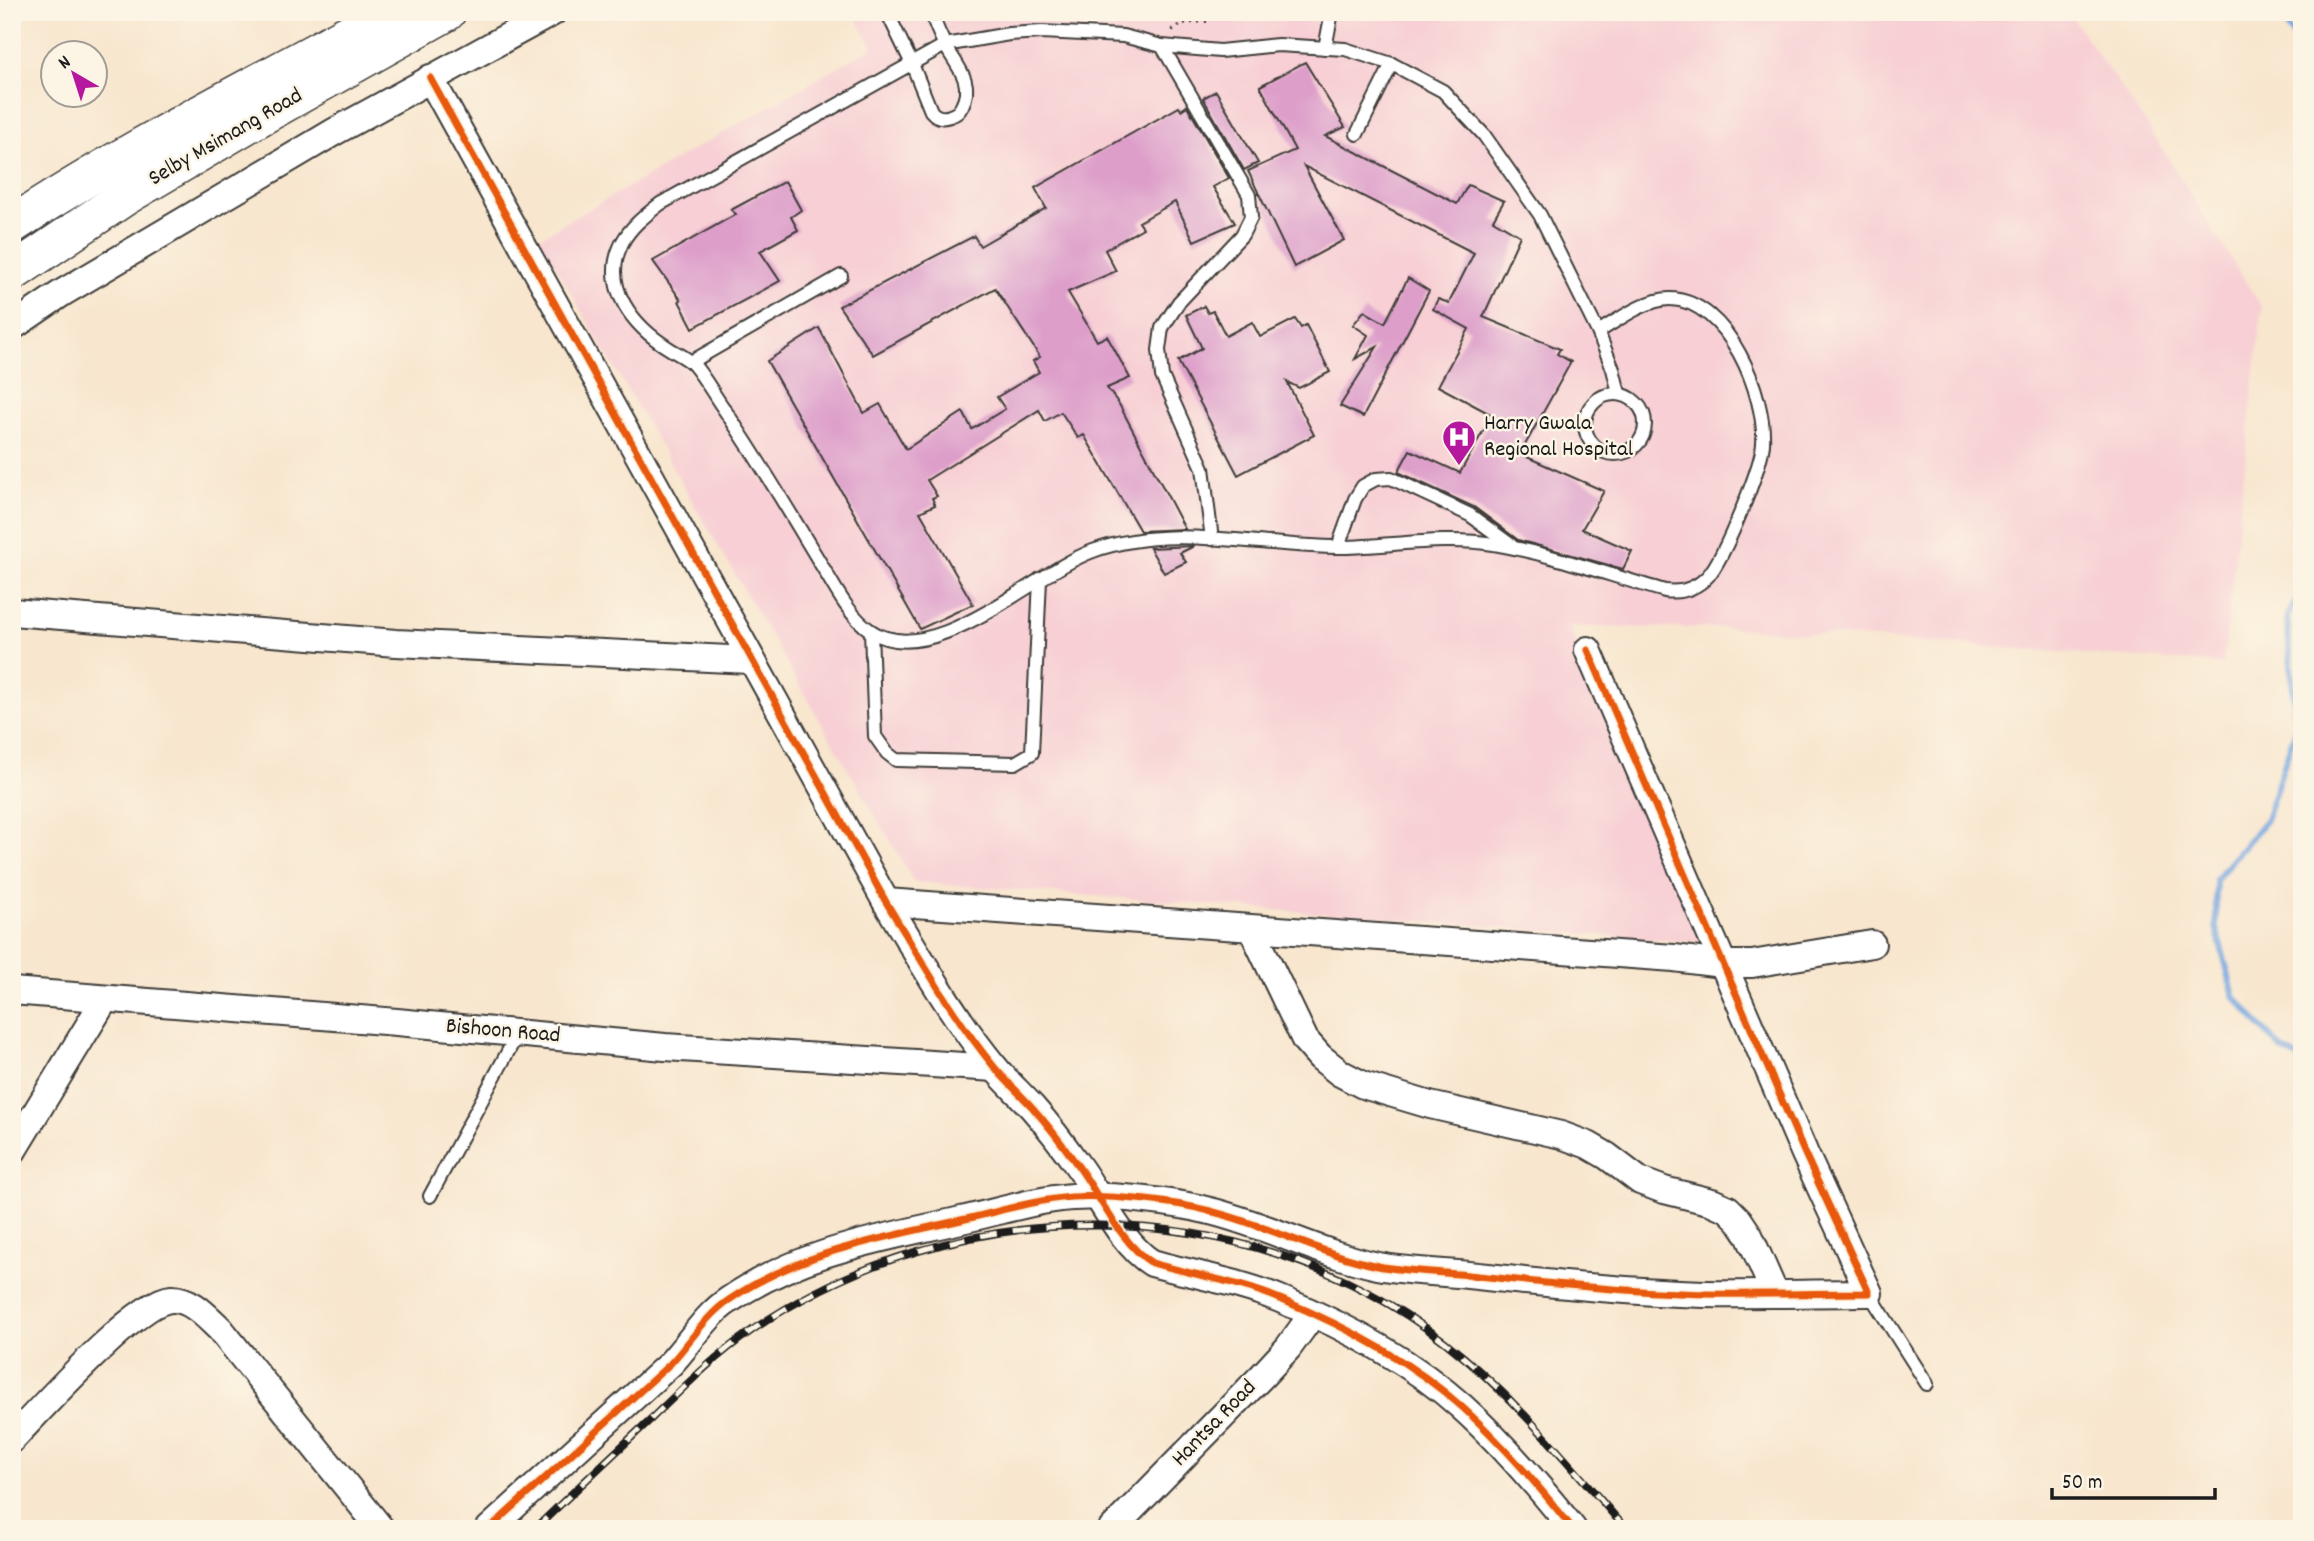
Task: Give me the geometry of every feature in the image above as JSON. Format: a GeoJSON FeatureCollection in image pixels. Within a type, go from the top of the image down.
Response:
{"type":"FeatureCollection","features":[{"type":"Feature","properties":{"kind":"main road","name":"Selby Msimang Road"},"geometry":{"type":"LineString","coordinates":[[12,225],[56,196],[181,125],[388,12]]}},
{"type":"Feature","properties":{"kind":"main road","name":"Selby Msimang Road"},"geometry":{"type":"LineString","coordinates":[[12,273],[126,196],[447,12]]}},
{"type":"Feature","properties":{"kind":"street"},"geometry":{"type":"LineString","coordinates":[[12,327],[141,245],[334,132],[552,12]]}},
{"type":"Feature","properties":{"kind":"street"},"geometry":{"type":"LineString","coordinates":[[430,78],[886,902],[937,986],[995,1068],[1053,1133],[1129,1243],[1152,1263],[1254,1289],[1281,1299],[1352,1332],[1389,1354],[1461,1406],[1507,1450],[1573,1529]]}},
{"type":"Feature","properties":{"kind":"street"},"geometry":{"type":"LineString","coordinates":[[12,612],[396,643],[750,660]]}},
{"type":"Feature","properties":{"kind":"street"},"geometry":{"type":"LineString","coordinates":[[489,1529],[670,1364],[688,1346],[713,1312],[729,1300],[799,1262],[869,1239],[963,1220],[1025,1203],[1072,1197],[1100,1198],[1158,1202],[1209,1211],[1378,1266],[1538,1283],[1702,1294],[1869,1293],[1805,1154],[1588,650]]}},
{"type":"Feature","properties":{"kind":"street"},"geometry":{"type":"LineString","coordinates":[[886,902],[1674,958],[1722,964],[1752,964],[1872,944]]}},
{"type":"Feature","properties":{"kind":"street"},"geometry":{"type":"LineString","coordinates":[[1252,929],[1305,1040],[1340,1073],[1363,1085],[1430,1105],[1561,1135],[1597,1151],[1640,1181],[1728,1209],[1740,1220],[1749,1235],[1775,1294]]}},
{"type":"Feature","properties":{"kind":"street","name":"Bishoon Road"},"geometry":{"type":"LineString","coordinates":[[12,991],[665,1047],[995,1068]]}},
{"type":"Feature","properties":{"kind":"street"},"geometry":{"type":"LineString","coordinates":[[12,1152],[105,999]]}},
{"type":"Feature","properties":{"kind":"street"},"geometry":{"type":"LineString","coordinates":[[12,1439],[125,1326],[152,1306],[170,1298],[182,1300],[198,1308],[220,1329],[381,1529]]}},
{"type":"Feature","properties":{"kind":"street","name":"Hantsa Road"},"geometry":{"type":"LineString","coordinates":[[1112,1529],[1263,1375],[1288,1348],[1312,1315]]}},
{"type":"Feature","properties":{"kind":"lane"},"geometry":{"type":"LineString","coordinates":[[887,12],[931,111],[940,117],[954,115],[960,111],[967,97],[967,88],[931,12]]}},
{"type":"Feature","properties":{"kind":"lane"},"geometry":{"type":"LineString","coordinates":[[1325,48],[1332,12]]}},
{"type":"Feature","properties":{"kind":"lane"},"geometry":{"type":"LineString","coordinates":[[1598,332],[1644,306],[1669,299],[1682,301],[1701,310],[1721,327],[1740,352],[1754,384],[1763,423],[1763,447],[1752,485],[1718,560],[1708,576],[1694,587],[1680,593],[1665,591],[1561,560],[1492,544],[1441,542],[1338,547],[1171,537],[1127,541],[1091,552],[946,634],[921,640],[890,639],[871,631],[843,600],[742,434],[691,362],[663,345],[640,326],[622,303],[615,285],[615,266],[622,243],[636,224],[660,204],[945,45],[1009,34],[1042,32],[1123,36],[1162,46],[1220,51],[1278,45],[1345,49],[1392,64],[1443,91],[1484,135],[1540,215],[1598,332],[1613,369],[1619,393]]}},
{"type":"Feature","properties":{"kind":"lane"},"geometry":{"type":"LineString","coordinates":[[1162,46],[1249,195],[1251,217],[1242,235],[1179,302],[1162,328],[1159,350],[1162,376],[1203,468],[1212,539]]}},
{"type":"Feature","properties":{"kind":"lane"},"geometry":{"type":"LineString","coordinates":[[1357,134],[1392,64]]}},
{"type":"Feature","properties":{"kind":"lane"},"geometry":{"type":"LineString","coordinates":[[691,362],[841,276]]}},
{"type":"Feature","properties":{"kind":"lane"},"geometry":{"type":"LineString","coordinates":[[1619,393],[1634,399],[1643,412],[1646,428],[1639,442],[1627,452],[1611,454],[1596,448],[1591,442],[1584,420],[1591,405],[1603,395],[1619,393]]}},
{"type":"Feature","properties":{"kind":"lane"},"geometry":{"type":"LineString","coordinates":[[1338,547],[1355,499],[1363,486],[1376,479],[1391,478],[1471,515],[1519,550]]}},
{"type":"Feature","properties":{"kind":"lane"},"geometry":{"type":"LineString","coordinates":[[871,631],[875,736],[887,753],[896,760],[1015,762],[1032,753],[1041,579]]}},
{"type":"Feature","properties":{"kind":"lane"},"geometry":{"type":"LineString","coordinates":[[430,1196],[518,1033]]}},
{"type":"Feature","properties":{"kind":"lane"},"geometry":{"type":"LineString","coordinates":[[1869,1293],[1927,1384]]}},
{"type":"Feature","properties":{"kind":"shaded area","name":"Harry Gwala Regional Hospital"},"geometry":{"type":"Polygon","coordinates":[[[852,12],[2068,12],[2149,128],[2262,308],[2223,664],[1733,628],[1569,627],[1704,943],[914,882],[539,238],[873,47],[852,12]]]}},
{"type":"Feature","properties":{"kind":"building"},"geometry":{"type":"Polygon","coordinates":[[[1305,62],[1345,127],[1325,136],[1457,204],[1468,185],[1504,201],[1493,220],[1520,236],[1483,317],[1560,349],[1557,354],[1571,362],[1520,454],[1604,491],[1582,529],[1632,551],[1623,569],[1518,540],[1474,507],[1398,472],[1410,450],[1460,473],[1492,415],[1438,386],[1469,329],[1433,309],[1438,299],[1449,303],[1474,253],[1304,166],[1344,240],[1294,267],[1248,171],[1295,150],[1260,86],[1305,62]]]}},
{"type":"Feature","properties":{"kind":"building"},"geometry":{"type":"Polygon","coordinates":[[[1216,91],[1258,163],[1244,170],[1203,98],[1216,91]]]}},
{"type":"Feature","properties":{"kind":"building"},"geometry":{"type":"Polygon","coordinates":[[[1187,106],[1229,178],[1213,187],[1235,223],[1194,241],[1175,202],[1139,222],[1143,228],[1105,250],[1116,271],[1068,292],[1097,341],[1107,336],[1130,378],[1107,388],[1119,404],[1185,529],[1140,531],[1084,435],[1078,438],[1061,412],[1045,421],[1039,410],[927,480],[937,496],[932,498],[935,505],[920,512],[973,604],[920,629],[767,361],[819,328],[864,413],[880,404],[906,449],[963,412],[972,429],[1005,409],[997,397],[1039,372],[1033,361],[1040,357],[995,288],[873,355],[839,306],[974,236],[980,246],[1046,208],[1035,188],[1179,107],[1181,110],[1187,106]]]}},
{"type":"Feature","properties":{"kind":"building"},"geometry":{"type":"Polygon","coordinates":[[[785,181],[801,210],[791,217],[798,230],[760,251],[780,281],[693,328],[679,301],[681,300],[653,261],[736,214],[731,210],[785,181]]]}},
{"type":"Feature","properties":{"kind":"building"},"geometry":{"type":"Polygon","coordinates":[[[1408,278],[1429,291],[1363,417],[1340,406],[1377,347],[1355,359],[1368,335],[1353,325],[1364,311],[1385,323],[1408,278]]]}},
{"type":"Feature","properties":{"kind":"building"},"geometry":{"type":"Polygon","coordinates":[[[1204,306],[1208,313],[1213,311],[1226,336],[1252,322],[1260,337],[1295,319],[1301,328],[1306,325],[1330,372],[1299,388],[1287,382],[1314,435],[1238,475],[1178,361],[1202,348],[1186,315],[1204,306]]]}},
{"type":"Feature","properties":{"kind":"building"},"geometry":{"type":"Polygon","coordinates":[[[1194,546],[1180,553],[1186,562],[1164,573],[1150,548],[1194,546]]]}},
{"type":"Feature","properties":{"kind":"waterway"},"geometry":{"type":"LineString","coordinates":[[2277,12],[2298,42],[2302,94]]}},
{"type":"Feature","properties":{"kind":"waterway"},"geometry":{"type":"LineString","coordinates":[[2302,590],[2287,617],[2296,728],[2266,820],[2216,879],[2216,927],[2234,996],[2281,1049],[2302,1060]]}},
{"type":"Feature","properties":{"kind":"railway"},"geometry":{"type":"LineString","coordinates":[[535,1529],[725,1351],[751,1331],[831,1284],[918,1251],[1008,1231],[1100,1226],[1192,1233],[1281,1255],[1366,1291],[1445,1342],[1470,1363],[1540,1431],[1626,1529]]}},
{"type":"Feature","properties":{"kind":"cycle path"},"geometry":{"type":"LineString","coordinates":[[430,78],[886,902],[937,987],[995,1068],[1056,1136],[1130,1244],[1152,1263],[1265,1293],[1328,1320],[1399,1359],[1442,1390],[1492,1435],[1573,1529]]}},
{"type":"Feature","properties":{"kind":"cycle path"},"geometry":{"type":"LineString","coordinates":[[489,1529],[670,1364],[720,1306],[756,1283],[812,1258],[841,1249],[1043,1201],[1072,1197],[1105,1197],[1195,1207],[1356,1261],[1402,1270],[1677,1293],[1869,1293],[1805,1154],[1588,650]]}},
{"type":"Feature","properties":{"kind":"place","name":"Harry Gwala Regional Hospital"},"geometry":{"type":"Point","coordinates":[1459,467]}}]}
